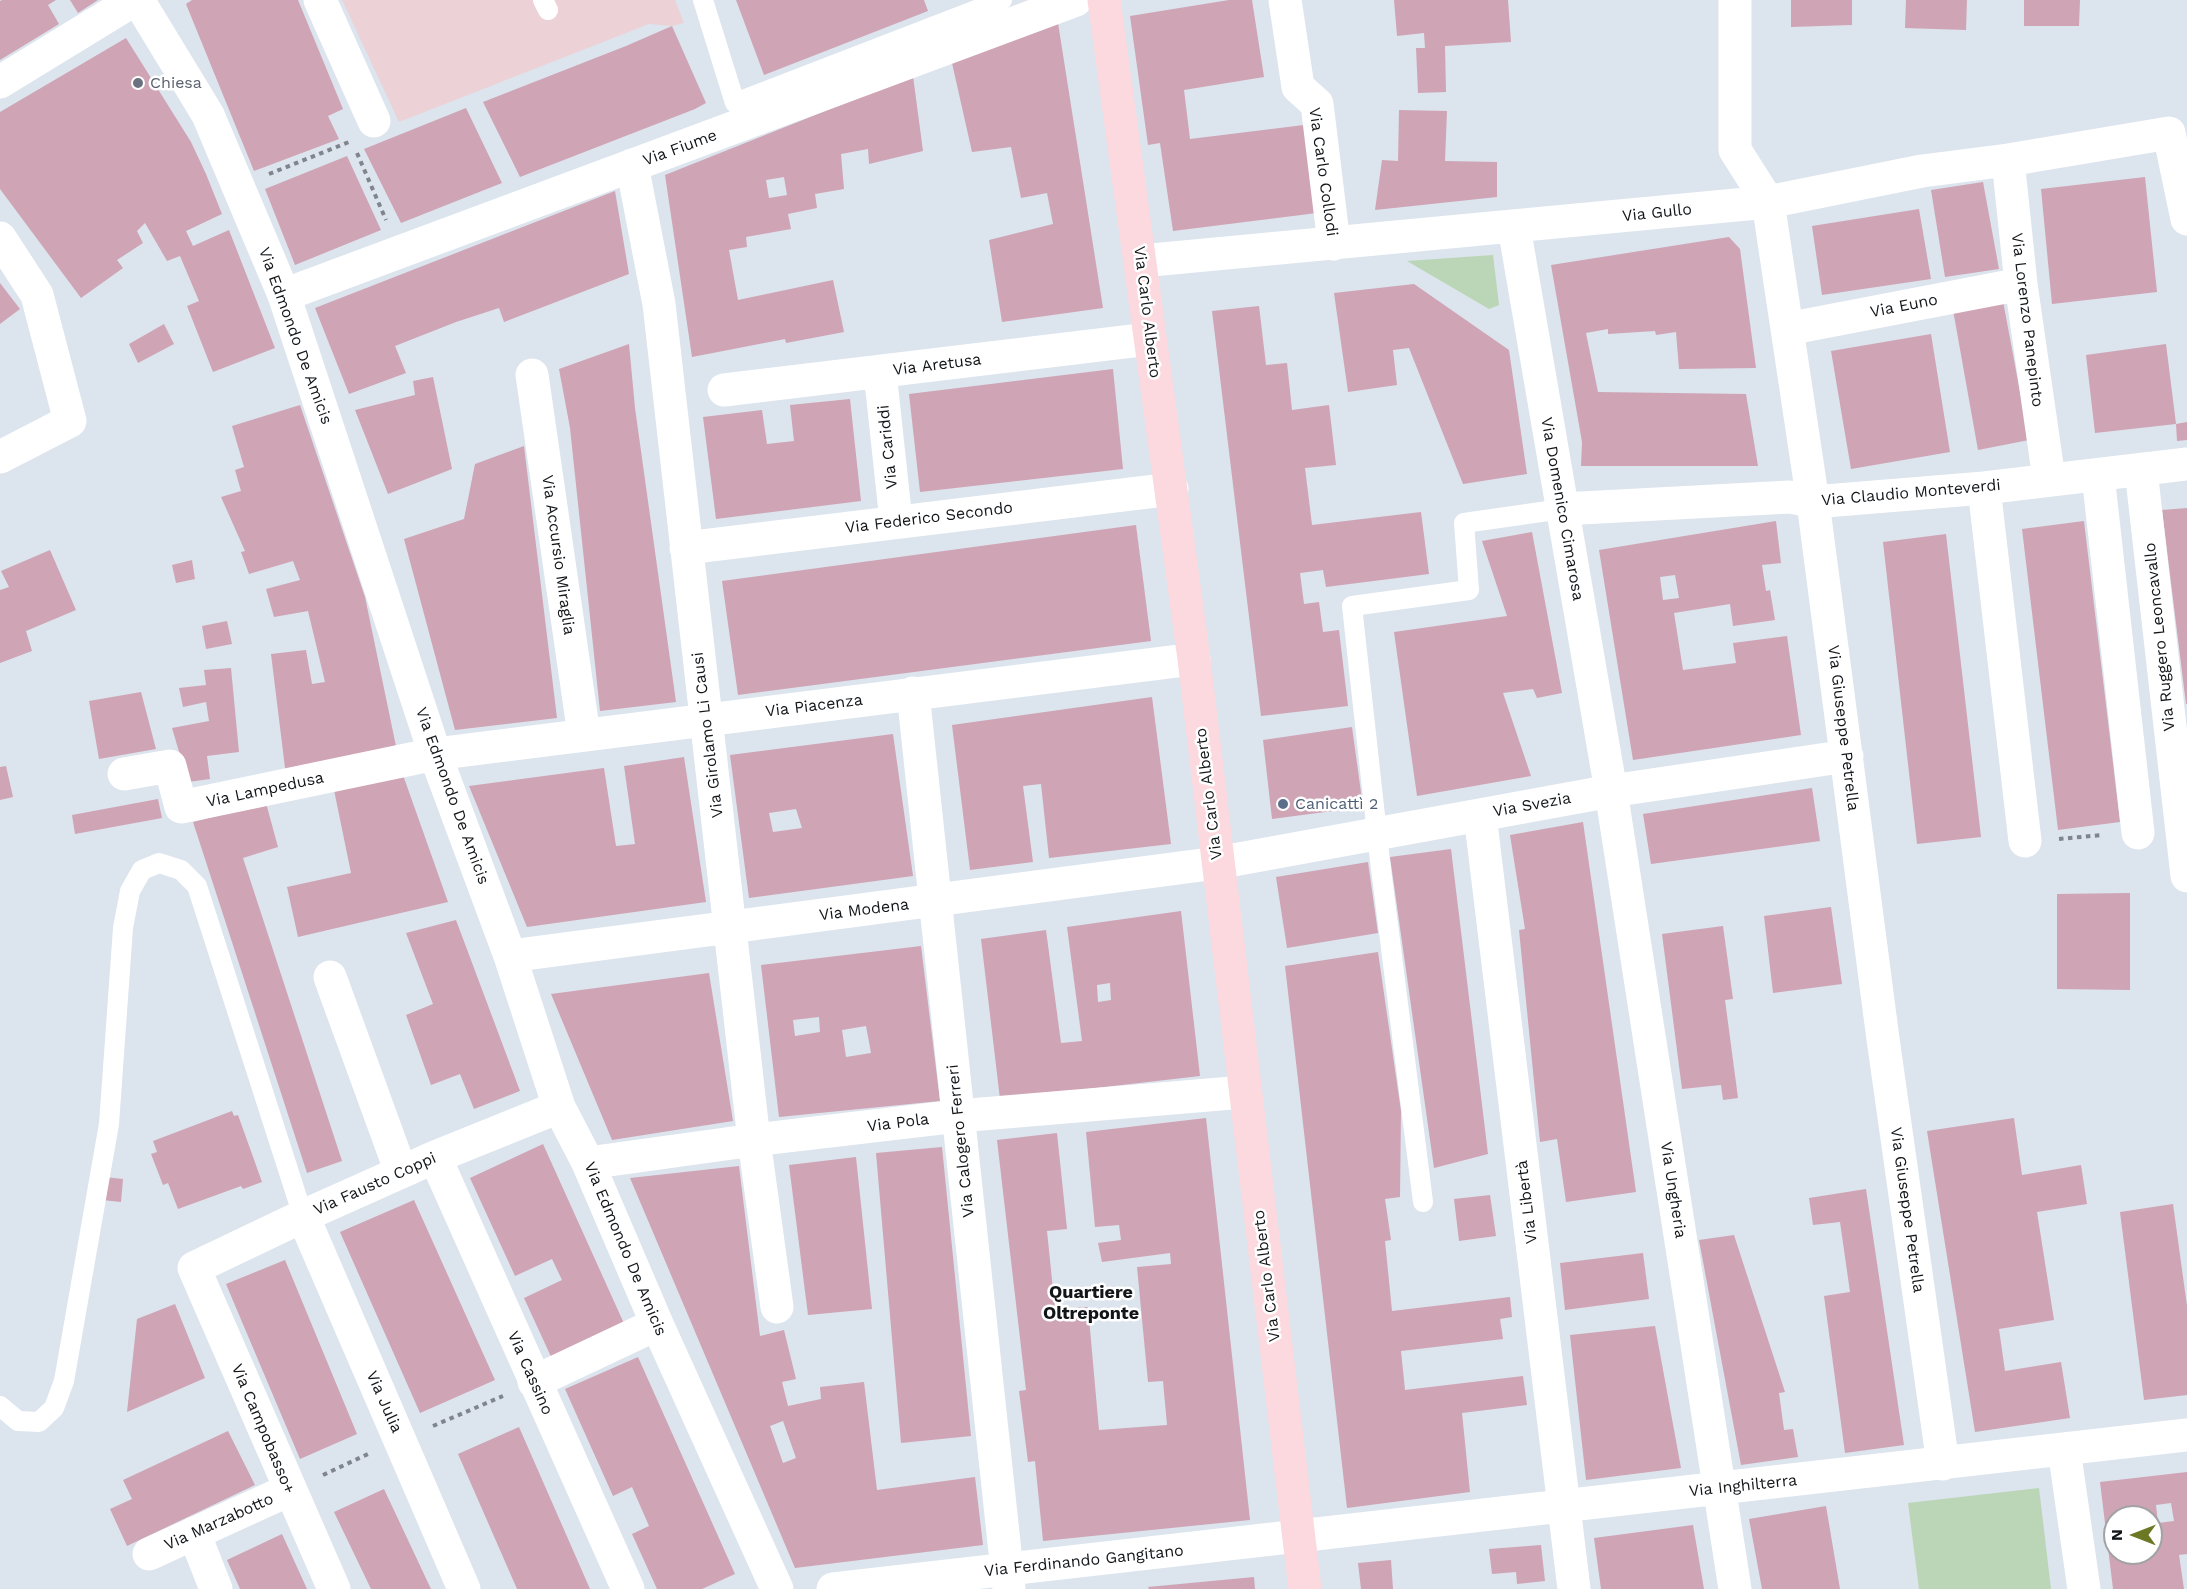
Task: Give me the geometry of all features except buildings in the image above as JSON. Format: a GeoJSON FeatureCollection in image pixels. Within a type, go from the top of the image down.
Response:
{"type":"FeatureCollection","features":[{"type":"Feature","properties":{"kind":"main road","name":"Via Carlo Alberto"},"geometry":{"type":"LineString","coordinates":[[1104,0],[1194,659],[1305,1589]]}},
{"type":"Feature","properties":{"kind":"street"},"geometry":{"type":"LineString","coordinates":[[0,82],[136,0]]}},
{"type":"Feature","properties":{"kind":"street","name":"Via Edmondo De Amicis"},"geometry":{"type":"LineString","coordinates":[[136,0],[208,115],[284,295],[435,754],[510,956],[559,1107],[588,1163],[657,1324],[777,1589]]}},
{"type":"Feature","properties":{"kind":"street"},"geometry":{"type":"LineString","coordinates":[[320,0],[363,131]]}},
{"type":"Feature","properties":{"kind":"street","name":"Via Fiume"},"geometry":{"type":"LineString","coordinates":[[284,295],[1076,0]]}},
{"type":"Feature","properties":{"kind":"street","name":"Via Carlo Collodi"},"geometry":{"type":"LineString","coordinates":[[1285,0],[1298,87],[1317,104],[1334,244]]}},
{"type":"Feature","properties":{"kind":"street","name":"Via Giuseppe Petrella"},"geometry":{"type":"LineString","coordinates":[[1735,0],[1735,150],[1768,202],[1814,502],[1883,1039],[1943,1464]]}},
{"type":"Feature","properties":{"kind":"street","name":"Via Gullo"},"geometry":{"type":"LineString","coordinates":[[1141,261],[1768,202],[1922,171],[2008,160],[2169,133],[2187,219]]}},
{"type":"Feature","properties":{"kind":"street","name":"Via Lorenzo Panepinto"},"geometry":{"type":"LineString","coordinates":[[2008,160],[2021,284],[2049,479]]}},
{"type":"Feature","properties":{"kind":"street","name":"Via Girolamo Li Causi"},"geometry":{"type":"LineString","coordinates":[[632,165],[659,304],[754,1140],[777,1306]]}},
{"type":"Feature","properties":{"kind":"street","name":"Via Domenico Cimarosa"},"geometry":{"type":"LineString","coordinates":[[1514,227],[1611,791]]}},
{"type":"Feature","properties":{"kind":"street"},"geometry":{"type":"LineString","coordinates":[[0,238],[37,295],[70,421],[0,457]]}},
{"type":"Feature","properties":{"kind":"street","name":"Via Euno"},"geometry":{"type":"LineString","coordinates":[[1787,329],[2021,284]]}},
{"type":"Feature","properties":{"kind":"street","name":"Via Aretusa"},"geometry":{"type":"LineString","coordinates":[[724,390],[1149,339]]}},
{"type":"Feature","properties":{"kind":"street","name":"Via Cariddi"},"geometry":{"type":"LineString","coordinates":[[880,372],[896,521]]}},
{"type":"Feature","properties":{"kind":"street","name":"Via Accursio Miraglia"},"geometry":{"type":"LineString","coordinates":[[532,375],[584,735]]}},
{"type":"Feature","properties":{"kind":"street","name":"Via Claudio Monteverdi"},"geometry":{"type":"LineString","coordinates":[[1562,509],[1790,497],[1814,502],[1984,488],[2187,464]]}},
{"type":"Feature","properties":{"kind":"street","name":"Via Ruggero Leoncavallo"},"geometry":{"type":"LineString","coordinates":[[2141,470],[2185,834],[2187,876]]}},
{"type":"Feature","properties":{"kind":"street"},"geometry":{"type":"LineString","coordinates":[[2098,475],[2138,833]]}},
{"type":"Feature","properties":{"kind":"street"},"geometry":{"type":"LineString","coordinates":[[1984,488],[2025,841]]}},
{"type":"Feature","properties":{"kind":"street","name":"Via Federico Secondo"},"geometry":{"type":"LineString","coordinates":[[686,548],[1172,489]]}},
{"type":"Feature","properties":{"kind":"street","name":"Via Piacenza"},"geometry":{"type":"LineString","coordinates":[[435,754],[1194,659]]}},
{"type":"Feature","properties":{"kind":"street","name":"Via Calogero Ferreri"},"geometry":{"type":"LineString","coordinates":[[913,693],[1008,1579]]}},
{"type":"Feature","properties":{"kind":"street","name":"Via Lampedusa"},"geometry":{"type":"LineString","coordinates":[[124,774],[170,766],[181,807],[435,754]]}},
{"type":"Feature","properties":{"kind":"street","name":"Via Svezia"},"geometry":{"type":"LineString","coordinates":[[1217,863],[1611,791],[1847,756]]}},
{"type":"Feature","properties":{"kind":"street","name":"Via Ungheria"},"geometry":{"type":"LineString","coordinates":[[1611,791],[1736,1589]]}},
{"type":"Feature","properties":{"kind":"street","name":"Via Libertà"},"geometry":{"type":"LineString","coordinates":[[1480,815],[1574,1589]]}},
{"type":"Feature","properties":{"kind":"street","name":"Via Modena"},"geometry":{"type":"LineString","coordinates":[[510,956],[1217,863]]}},
{"type":"Feature","properties":{"kind":"street"},"geometry":{"type":"LineString","coordinates":[[330,977],[401,1172]]}},
{"type":"Feature","properties":{"kind":"street","name":"Via Pola"},"geometry":{"type":"LineString","coordinates":[[588,1163],[754,1140],[958,1116],[1244,1092]]}},
{"type":"Feature","properties":{"kind":"street","name":"Via Fausto Coppi"},"geometry":{"type":"LineString","coordinates":[[194,1268],[435,1157],[559,1107]]}},
{"type":"Feature","properties":{"kind":"street","name":"Via Cassino"},"geometry":{"type":"LineString","coordinates":[[435,1157],[628,1589]]}},
{"type":"Feature","properties":{"kind":"street","name":"Via Julia"},"geometry":{"type":"LineString","coordinates":[[303,1216],[464,1589]]}},
{"type":"Feature","properties":{"kind":"street","name":"Via Campobasso+"},"geometry":{"type":"LineString","coordinates":[[194,1268],[334,1589]]}},
{"type":"Feature","properties":{"kind":"street"},"geometry":{"type":"LineString","coordinates":[[534,1382],[657,1324]]}},
{"type":"Feature","properties":{"kind":"street","name":"Via Inghilterra"},"geometry":{"type":"LineString","coordinates":[[1298,1537],[2187,1435]]}},
{"type":"Feature","properties":{"kind":"street"},"geometry":{"type":"LineString","coordinates":[[2064,1449],[2084,1589]]}},
{"type":"Feature","properties":{"kind":"street","name":"Via Marzabotto"},"geometry":{"type":"LineString","coordinates":[[149,1554],[289,1490]]}},
{"type":"Feature","properties":{"kind":"street"},"geometry":{"type":"LineString","coordinates":[[194,1533],[216,1589]]}},
{"type":"Feature","properties":{"kind":"street","name":"Via Ferdinando Gangitano"},"geometry":{"type":"LineString","coordinates":[[833,1589],[1008,1579],[1298,1537]]}},
{"type":"Feature","properties":{"kind":"lane"},"geometry":{"type":"LineString","coordinates":[[703,0],[735,103],[1002,0]]}},
{"type":"Feature","properties":{"kind":"lane"},"geometry":{"type":"LineString","coordinates":[[1423,1202],[1377,834],[1352,606],[1469,590],[1464,523],[1562,509]]}},
{"type":"Feature","properties":{"kind":"lane"},"geometry":{"type":"LineString","coordinates":[[0,1406],[18,1420],[39,1422],[54,1408],[64,1381],[109,1124],[123,928],[130,891],[142,870],[159,863],[181,870],[197,886],[303,1216]]}},
{"type":"Feature","properties":{"kind":"path"},"geometry":{"type":"LineString","coordinates":[[238,186],[363,131],[400,251]]}},
{"type":"Feature","properties":{"kind":"shaded area"},"geometry":{"type":"Polygon","coordinates":[[[342,0],[675,0],[684,23],[672,26],[649,24],[399,122],[342,0]]]}},
{"type":"Feature","properties":{"kind":"green space"},"geometry":{"type":"Polygon","coordinates":[[[1493,255],[1499,305],[1489,309],[1407,261],[1493,255]]]}},
{"type":"Feature","properties":{"kind":"green space"},"geometry":{"type":"Polygon","coordinates":[[[2039,1488],[2051,1589],[1919,1589],[1908,1503],[2039,1488]]]}},
{"type":"Feature","properties":{"kind":"place","name":"Chiesa"},"geometry":{"type":"Point","coordinates":[138,83]}},
{"type":"Feature","properties":{"kind":"place","name":"Canicattì 2"},"geometry":{"type":"Point","coordinates":[1283,804]}},
{"type":"Feature","properties":{"kind":"district","name":"Quartiere Oltreponte"},"geometry":{"type":"Point","coordinates":[1091,1303]}}]}
